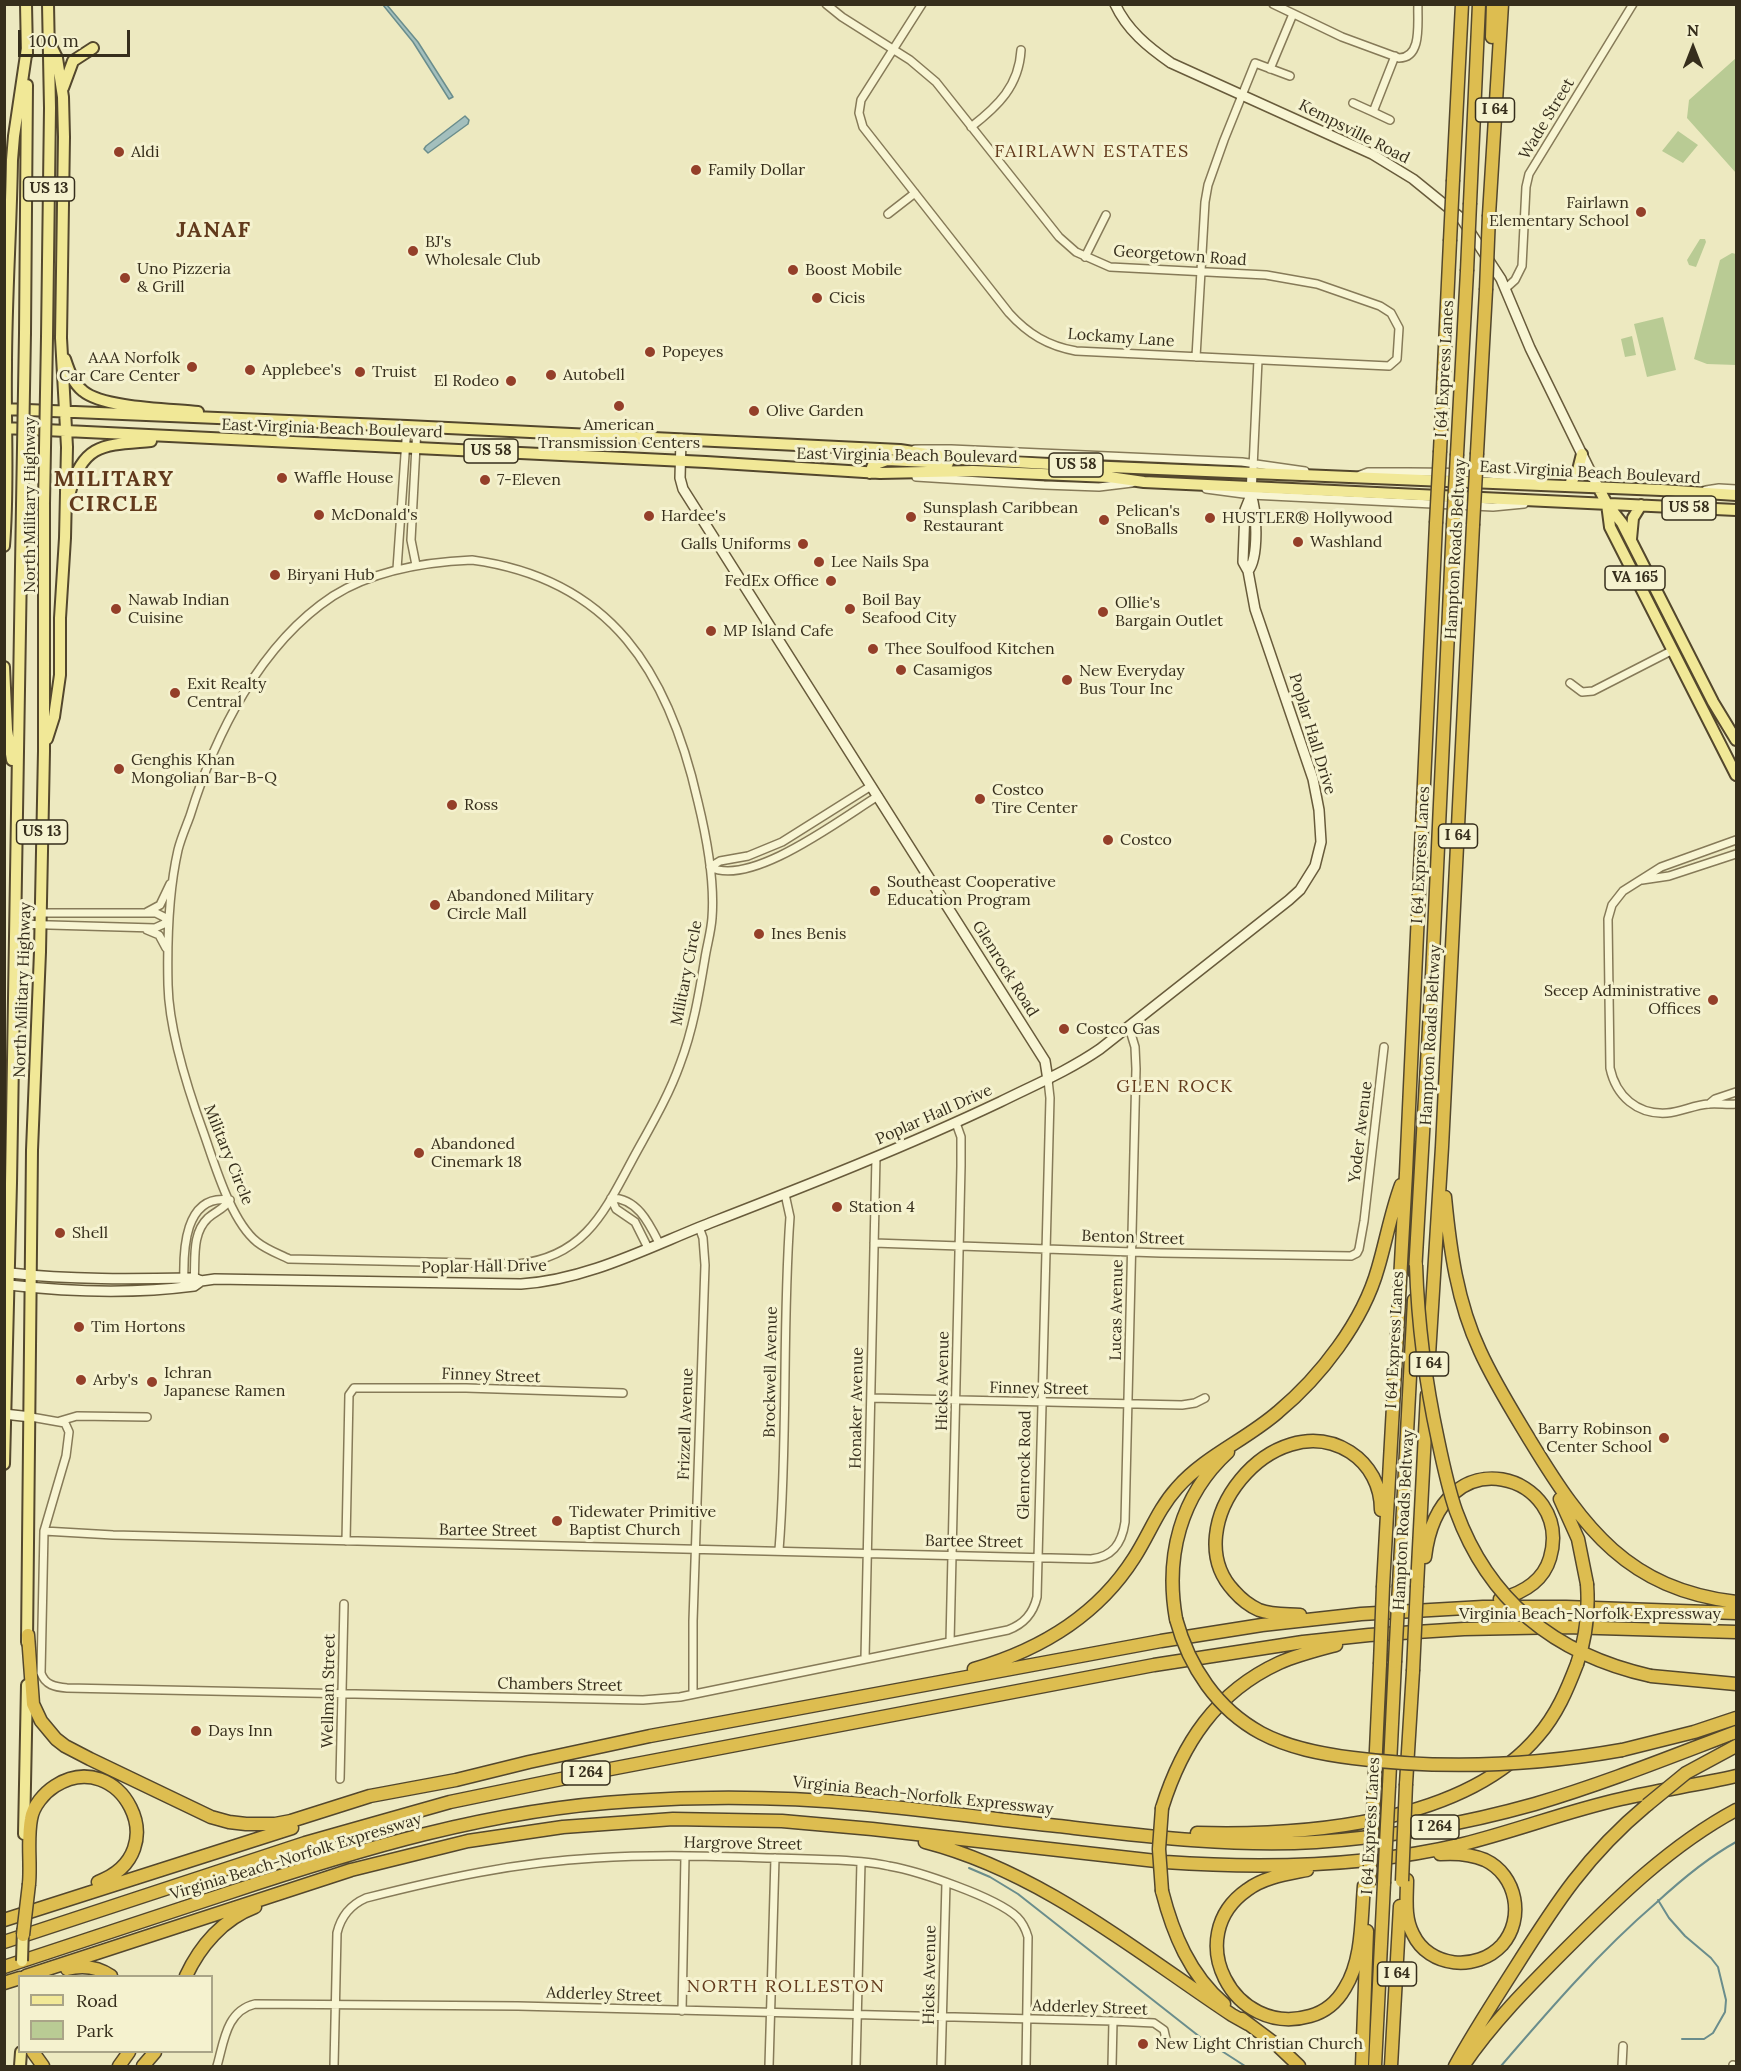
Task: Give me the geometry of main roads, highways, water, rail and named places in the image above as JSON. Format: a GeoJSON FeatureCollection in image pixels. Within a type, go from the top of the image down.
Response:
{"type":"FeatureCollection","features":[{"type":"Feature","properties":{"kind":"highway","name":"Hampton Roads Beltway"},"geometry":{"type":"LineString","coordinates":[[1366,1885],[1372,1829],[1406,1173],[1462,4]]}},
{"type":"Feature","properties":{"kind":"highway","name":"I 64 Express Lanes"},"geometry":{"type":"LineString","coordinates":[[1376,2067],[1407,1407],[1432,976],[1479,4]]}},
{"type":"Feature","properties":{"kind":"highway"},"geometry":{"type":"LineString","coordinates":[[1489,215],[1493,4]]}},
{"type":"Feature","properties":{"kind":"highway","name":"Hampton Roads Beltway"},"geometry":{"type":"LineString","coordinates":[[1404,1880],[1406,1784],[1502,4]]}},
{"type":"Feature","properties":{"kind":"highway"},"geometry":{"type":"LineString","coordinates":[[1121,1833],[1234,1834],[1301,1830],[1391,1815],[1433,1804],[1481,1782],[1519,1755],[1536,1738],[1558,1708],[1578,1664],[1586,1629],[1587,1584],[1582,1553],[1571,1520],[1530,1439],[1480,1351],[1464,1307],[1448,1226],[1442,1147]]}},
{"type":"Feature","properties":{"kind":"highway"},"geometry":{"type":"LineString","coordinates":[[920,1686],[1024,1652],[1077,1621],[1119,1580],[1165,1502],[1177,1488],[1198,1467],[1276,1414],[1308,1384],[1333,1353],[1358,1313],[1378,1270],[1394,1206],[1406,1173]]}},
{"type":"Feature","properties":{"kind":"highway"},"geometry":{"type":"LineString","coordinates":[[1416,1265],[1418,1314],[1425,1378],[1452,1498],[1474,1552],[1510,1602],[1541,1629],[1598,1660],[1651,1676],[1737,1684]]}},
{"type":"Feature","properties":{"kind":"highway"},"geometry":{"type":"LineString","coordinates":[[1249,1433],[1221,1458],[1194,1495],[1182,1519],[1172,1567],[1176,1619],[1180,1636],[1191,1662],[1218,1699],[1246,1724],[1276,1740],[1294,1746],[1368,1760],[1448,1765],[1533,1763],[1622,1750],[1694,1732],[1737,1718]]}},
{"type":"Feature","properties":{"kind":"highway"},"geometry":{"type":"LineString","coordinates":[[1530,1439],[1577,1513],[1604,1543],[1620,1556],[1664,1583],[1705,1597],[1737,1602]]}},
{"type":"Feature","properties":{"kind":"highway"},"geometry":{"type":"LineString","coordinates":[[1385,1560],[1382,1506],[1377,1484],[1360,1461],[1351,1454],[1332,1444],[1315,1441],[1296,1442],[1274,1451],[1255,1464],[1244,1475],[1227,1500],[1216,1536],[1218,1564],[1225,1579],[1242,1599],[1259,1610],[1270,1613],[1314,1615],[1452,1608],[1566,1607],[1737,1613]]}},
{"type":"Feature","properties":{"kind":"highway"},"geometry":{"type":"LineString","coordinates":[[1417,1584],[1424,1569],[1432,1527],[1448,1498],[1457,1489],[1475,1480],[1487,1478],[1508,1480],[1524,1488],[1541,1503],[1552,1528],[1552,1551],[1545,1571],[1530,1587],[1520,1593],[1491,1602],[1452,1608]]}},
{"type":"Feature","properties":{"kind":"highway"},"geometry":{"type":"LineString","coordinates":[[28,1635],[33,1704],[41,1721],[56,1739],[90,1759],[212,1817],[246,1824],[275,1824],[370,1796],[650,1737],[1195,1635],[1361,1614]]}},
{"type":"Feature","properties":{"kind":"highway","name":"Virginia Beach-Norfolk Expressway"},"geometry":{"type":"LineString","coordinates":[[4,1942],[355,1828],[483,1794],[1154,1665],[1228,1652],[1369,1635],[1464,1629],[1565,1627],[1737,1632]]}},
{"type":"Feature","properties":{"kind":"highway"},"geometry":{"type":"LineString","coordinates":[[1299,2067],[1278,2046],[1219,1999],[1193,1967],[1176,1937],[1162,1891],[1159,1848],[1162,1808],[1172,1777],[1187,1748],[1218,1706],[1238,1688],[1281,1662],[1369,1635]]}},
{"type":"Feature","properties":{"kind":"highway"},"geometry":{"type":"LineString","coordinates":[[1668,1678],[1737,1676]]}},
{"type":"Feature","properties":{"kind":"highway","name":"Virginia Beach-Norfolk Expressway"},"geometry":{"type":"LineString","coordinates":[[4,1967],[300,1869],[371,1848],[461,1826],[564,1807],[664,1799],[769,1798],[861,1804],[1215,1842],[1316,1842],[1421,1830],[1472,1820],[1550,1799],[1737,1732]]}},
{"type":"Feature","properties":{"kind":"highway"},"geometry":{"type":"LineString","coordinates":[[1455,2067],[1545,1920],[1587,1862],[1618,1829],[1670,1785],[1701,1764],[1737,1746]]}},
{"type":"Feature","properties":{"kind":"highway"},"geometry":{"type":"LineString","coordinates":[[31,1975],[314,1881],[389,1859],[468,1841],[536,1830],[644,1820],[746,1820],[872,1829],[1183,1864],[1280,1866],[1347,1862],[1469,1842],[1622,1798],[1737,1776]]}},
{"type":"Feature","properties":{"kind":"highway"},"geometry":{"type":"LineString","coordinates":[[23,1935],[31,1818],[38,1803],[51,1788],[68,1780],[84,1778],[103,1781],[126,1798],[134,1813],[137,1835],[135,1847],[127,1864],[119,1872],[44,1907]]}},
{"type":"Feature","properties":{"kind":"highway"},"geometry":{"type":"LineString","coordinates":[[6,1920],[423,1786]]}},
{"type":"Feature","properties":{"kind":"highway"},"geometry":{"type":"LineString","coordinates":[[1463,2067],[1519,1997],[1620,1897],[1690,1838],[1737,1810]]}},
{"type":"Feature","properties":{"kind":"highway"},"geometry":{"type":"LineString","coordinates":[[872,1829],[948,1848],[1009,1872],[1064,1901],[1232,2016],[1248,2024]]}},
{"type":"Feature","properties":{"kind":"highway"},"geometry":{"type":"LineString","coordinates":[[1394,1856],[1457,1854],[1478,1857],[1494,1866],[1507,1880],[1515,1899],[1514,1919],[1506,1939],[1491,1954],[1473,1962],[1454,1963],[1438,1958],[1423,1948],[1413,1935],[1406,1910],[1404,1880]]}},
{"type":"Feature","properties":{"kind":"highway"},"geometry":{"type":"LineString","coordinates":[[1347,1862],[1265,1880],[1239,1896],[1221,1924],[1217,1945],[1223,1977],[1234,1994],[1253,2010],[1285,2020],[1316,2014],[1333,2003],[1346,1988],[1355,1965],[1366,1885]]}},
{"type":"Feature","properties":{"kind":"highway","name":"I 64"},"geometry":{"type":"LineString","coordinates":[[1391,2067],[1404,1880]]}},
{"type":"Feature","properties":{"kind":"highway"},"geometry":{"type":"LineString","coordinates":[[187,1975],[197,1954],[229,1922],[248,1910],[314,1881]]}},
{"type":"Feature","properties":{"kind":"highway","name":"I 64"},"geometry":{"type":"LineString","coordinates":[[1362,2067],[1366,1885]]}},
{"type":"Feature","properties":{"kind":"highway"},"geometry":{"type":"LineString","coordinates":[[22,1961],[22,1975]]}},
{"type":"Feature","properties":{"kind":"highway"},"geometry":{"type":"LineString","coordinates":[[45,1975],[80,1967],[94,1968],[107,1975]]}},
{"type":"Feature","properties":{"kind":"highway"},"geometry":{"type":"LineString","coordinates":[[34,2053],[43,2067]]}},
{"type":"Feature","properties":{"kind":"highway"},"geometry":{"type":"LineString","coordinates":[[119,2067],[128,2053]]}},
{"type":"Feature","properties":{"kind":"highway"},"geometry":{"type":"LineString","coordinates":[[143,2067],[154,2053]]}},
{"type":"Feature","properties":{"kind":"main road","name":"North Military Highway"},"geometry":{"type":"LineString","coordinates":[[4,1464],[25,333],[26,4]]}},
{"type":"Feature","properties":{"kind":"main road","name":"North Military Highway"},"geometry":{"type":"LineString","coordinates":[[26,1884],[32,1150],[44,751],[44,503],[50,108],[48,4]]}},
{"type":"Feature","properties":{"kind":"main road"},"geometry":{"type":"LineString","coordinates":[[49,42],[57,58],[63,97]]}},
{"type":"Feature","properties":{"kind":"main road"},"geometry":{"type":"LineString","coordinates":[[4,546],[7,491],[5,326],[7,260],[14,136],[27,48]]}},
{"type":"Feature","properties":{"kind":"main road"},"geometry":{"type":"LineString","coordinates":[[44,751],[54,717],[60,675],[60,618],[66,506],[66,430],[61,338],[63,97],[65,79],[73,61],[93,48]]}},
{"type":"Feature","properties":{"kind":"main road"},"geometry":{"type":"LineString","coordinates":[[61,338],[72,376],[82,390],[93,397],[112,402],[249,420]]}},
{"type":"Feature","properties":{"kind":"main road","name":"East Virginia Beach Boulevard"},"geometry":{"type":"LineString","coordinates":[[5,409],[681,439],[900,450],[974,459],[1253,468],[1325,476],[1737,495]]}},
{"type":"Feature","properties":{"kind":"main road","name":"East Virginia Beach Boulevard"},"geometry":{"type":"LineString","coordinates":[[5,428],[411,447],[875,473],[973,471],[1109,477],[1143,482],[1171,482],[1251,490],[1551,500],[1737,510]]}},
{"type":"Feature","properties":{"kind":"main road"},"geometry":{"type":"LineString","coordinates":[[66,506],[75,474],[85,458],[92,452],[106,446],[191,438]]}},
{"type":"Feature","properties":{"kind":"main road"},"geometry":{"type":"LineString","coordinates":[[1569,486],[1578,470],[1582,454]]}},
{"type":"Feature","properties":{"kind":"main road"},"geometry":{"type":"LineString","coordinates":[[875,473],[873,465],[887,460],[957,464],[974,459]]}},
{"type":"Feature","properties":{"kind":"main road","name":"Kempsville Road"},"geometry":{"type":"LineString","coordinates":[[1598,487],[1607,504],[1622,523],[1713,702],[1737,740]]}},
{"type":"Feature","properties":{"kind":"main road","name":"Kempsville Road"},"geometry":{"type":"LineString","coordinates":[[1607,504],[1610,528],[1737,775]]}},
{"type":"Feature","properties":{"kind":"main road"},"geometry":{"type":"LineString","coordinates":[[1631,540],[1633,518],[1641,505]]}},
{"type":"Feature","properties":{"kind":"main road"},"geometry":{"type":"LineString","coordinates":[[4,667],[7,730],[16,791]]}},
{"type":"Feature","properties":{"kind":"main road"},"geometry":{"type":"LineString","coordinates":[[22,1961],[23,1935]]}},
{"type":"Feature","properties":{"kind":"water"},"geometry":{"type":"Polygon","coordinates":[[[383,5],[387,5],[418,42],[453,97],[449,99],[413,42],[383,5]]]}},
{"type":"Feature","properties":{"kind":"water"},"geometry":{"type":"Polygon","coordinates":[[[465,116],[469,120],[468,124],[428,153],[424,149],[426,146],[465,116]]]}},
{"type":"Feature","properties":{"kind":"waterway"},"geometry":{"type":"LineString","coordinates":[[1501,2066],[1615,1941],[1685,1878],[1736,1842]]}},
{"type":"Feature","properties":{"kind":"waterway"},"geometry":{"type":"LineString","coordinates":[[969,1868],[990,1877],[1018,1894],[1200,2037],[1245,2066]]}},
{"type":"Feature","properties":{"kind":"waterway"},"geometry":{"type":"LineString","coordinates":[[1658,1900],[1669,1918],[1685,1936],[1718,1967],[1726,2000],[1725,2012],[1713,2033],[1704,2039],[1682,2039]]}},
{"type":"Feature","properties":{"kind":"place","name":"Aldi"},"geometry":{"type":"Point","coordinates":[119,152]}},
{"type":"Feature","properties":{"kind":"place","name":"Family Dollar"},"geometry":{"type":"Point","coordinates":[696,170]}},
{"type":"Feature","properties":{"kind":"place","name":"Fairlawn Elementary School"},"geometry":{"type":"Point","coordinates":[1641,212]}},
{"type":"Feature","properties":{"kind":"place","name":"BJ's Wholesale Club"},"geometry":{"type":"Point","coordinates":[413,251]}},
{"type":"Feature","properties":{"kind":"place","name":"Boost Mobile"},"geometry":{"type":"Point","coordinates":[793,270]}},
{"type":"Feature","properties":{"kind":"place","name":"Uno Pizzeria & Grill"},"geometry":{"type":"Point","coordinates":[125,278]}},
{"type":"Feature","properties":{"kind":"place","name":"Cicis"},"geometry":{"type":"Point","coordinates":[817,298]}},
{"type":"Feature","properties":{"kind":"place","name":"Popeyes"},"geometry":{"type":"Point","coordinates":[650,352]}},
{"type":"Feature","properties":{"kind":"place","name":"AAA Norfolk Car Care Center"},"geometry":{"type":"Point","coordinates":[192,367]}},
{"type":"Feature","properties":{"kind":"place","name":"Applebee's"},"geometry":{"type":"Point","coordinates":[250,370]}},
{"type":"Feature","properties":{"kind":"place","name":"Truist"},"geometry":{"type":"Point","coordinates":[360,372]}},
{"type":"Feature","properties":{"kind":"place","name":"Autobell"},"geometry":{"type":"Point","coordinates":[551,375]}},
{"type":"Feature","properties":{"kind":"place","name":"El Rodeo"},"geometry":{"type":"Point","coordinates":[511,381]}},
{"type":"Feature","properties":{"kind":"place","name":"American Transmission Centers"},"geometry":{"type":"Point","coordinates":[619,406]}},
{"type":"Feature","properties":{"kind":"place","name":"Olive Garden"},"geometry":{"type":"Point","coordinates":[754,411]}},
{"type":"Feature","properties":{"kind":"place","name":"Waffle House"},"geometry":{"type":"Point","coordinates":[282,478]}},
{"type":"Feature","properties":{"kind":"place","name":"7-Eleven"},"geometry":{"type":"Point","coordinates":[485,480]}},
{"type":"Feature","properties":{"kind":"place","name":"McDonald's"},"geometry":{"type":"Point","coordinates":[319,515]}},
{"type":"Feature","properties":{"kind":"place","name":"Hardee's"},"geometry":{"type":"Point","coordinates":[649,516]}},
{"type":"Feature","properties":{"kind":"place","name":"Sunsplash Caribbean Restaurant"},"geometry":{"type":"Point","coordinates":[911,517]}},
{"type":"Feature","properties":{"kind":"place","name":"HUSTLER® Hollywood"},"geometry":{"type":"Point","coordinates":[1210,518]}},
{"type":"Feature","properties":{"kind":"place","name":"Pelican's SnoBalls"},"geometry":{"type":"Point","coordinates":[1104,520]}},
{"type":"Feature","properties":{"kind":"place","name":"Washland"},"geometry":{"type":"Point","coordinates":[1298,542]}},
{"type":"Feature","properties":{"kind":"place","name":"Galls Uniforms"},"geometry":{"type":"Point","coordinates":[803,544]}},
{"type":"Feature","properties":{"kind":"place","name":"Lee Nails Spa"},"geometry":{"type":"Point","coordinates":[819,562]}},
{"type":"Feature","properties":{"kind":"place","name":"Biryani Hub"},"geometry":{"type":"Point","coordinates":[275,575]}},
{"type":"Feature","properties":{"kind":"place","name":"FedEx Office"},"geometry":{"type":"Point","coordinates":[831,581]}},
{"type":"Feature","properties":{"kind":"place","name":"Nawab Indian Cuisine"},"geometry":{"type":"Point","coordinates":[116,609]}},
{"type":"Feature","properties":{"kind":"place","name":"Boil Bay Seafood City"},"geometry":{"type":"Point","coordinates":[850,609]}},
{"type":"Feature","properties":{"kind":"place","name":"Ollie's Bargain Outlet"},"geometry":{"type":"Point","coordinates":[1103,612]}},
{"type":"Feature","properties":{"kind":"place","name":"MP Island Cafe"},"geometry":{"type":"Point","coordinates":[711,631]}},
{"type":"Feature","properties":{"kind":"place","name":"Thee Soulfood Kitchen"},"geometry":{"type":"Point","coordinates":[873,649]}},
{"type":"Feature","properties":{"kind":"place","name":"Casamigos"},"geometry":{"type":"Point","coordinates":[901,670]}},
{"type":"Feature","properties":{"kind":"place","name":"New Everyday Bus Tour Inc"},"geometry":{"type":"Point","coordinates":[1067,680]}},
{"type":"Feature","properties":{"kind":"place","name":"Exit Realty Central"},"geometry":{"type":"Point","coordinates":[175,693]}},
{"type":"Feature","properties":{"kind":"place","name":"Genghis Khan Mongolian Bar-B-Q"},"geometry":{"type":"Point","coordinates":[119,769]}},
{"type":"Feature","properties":{"kind":"place","name":"Costco Tire Center"},"geometry":{"type":"Point","coordinates":[980,799]}},
{"type":"Feature","properties":{"kind":"place","name":"Ross"},"geometry":{"type":"Point","coordinates":[452,805]}},
{"type":"Feature","properties":{"kind":"place","name":"Costco"},"geometry":{"type":"Point","coordinates":[1108,840]}},
{"type":"Feature","properties":{"kind":"place","name":"Southeast Cooperative Education Program"},"geometry":{"type":"Point","coordinates":[875,891]}},
{"type":"Feature","properties":{"kind":"place","name":"Abandoned Military Circle Mall"},"geometry":{"type":"Point","coordinates":[435,905]}},
{"type":"Feature","properties":{"kind":"place","name":"Ines Benis"},"geometry":{"type":"Point","coordinates":[759,934]}},
{"type":"Feature","properties":{"kind":"place","name":"Secep Administrative Offices"},"geometry":{"type":"Point","coordinates":[1713,1000]}},
{"type":"Feature","properties":{"kind":"place","name":"Costco Gas"},"geometry":{"type":"Point","coordinates":[1064,1029]}},
{"type":"Feature","properties":{"kind":"place","name":"Abandoned Cinemark 18"},"geometry":{"type":"Point","coordinates":[419,1153]}},
{"type":"Feature","properties":{"kind":"place","name":"Station 4"},"geometry":{"type":"Point","coordinates":[837,1207]}},
{"type":"Feature","properties":{"kind":"place","name":"Shell"},"geometry":{"type":"Point","coordinates":[60,1233]}},
{"type":"Feature","properties":{"kind":"place","name":"Tim Hortons"},"geometry":{"type":"Point","coordinates":[79,1327]}},
{"type":"Feature","properties":{"kind":"place","name":"Arby's"},"geometry":{"type":"Point","coordinates":[81,1380]}},
{"type":"Feature","properties":{"kind":"place","name":"Ichran Japanese Ramen"},"geometry":{"type":"Point","coordinates":[152,1382]}},
{"type":"Feature","properties":{"kind":"place","name":"Barry Robinson Center School"},"geometry":{"type":"Point","coordinates":[1664,1438]}},
{"type":"Feature","properties":{"kind":"place","name":"Tidewater Primitive Baptist Church"},"geometry":{"type":"Point","coordinates":[557,1521]}},
{"type":"Feature","properties":{"kind":"place","name":"Days Inn"},"geometry":{"type":"Point","coordinates":[196,1731]}},
{"type":"Feature","properties":{"kind":"place","name":"New Light Christian Church"},"geometry":{"type":"Point","coordinates":[1143,2044]}},
{"type":"Feature","properties":{"kind":"district","name":"FAIRLAWN ESTATES"},"geometry":{"type":"Point","coordinates":[1092,152]}},
{"type":"Feature","properties":{"kind":"district","name":"JANAF"},"geometry":{"type":"Point","coordinates":[214,231]}},
{"type":"Feature","properties":{"kind":"district","name":"MILITARY CIRCLE"},"geometry":{"type":"Point","coordinates":[114,492]}},
{"type":"Feature","properties":{"kind":"district","name":"GLEN ROCK"},"geometry":{"type":"Point","coordinates":[1175,1087]}},
{"type":"Feature","properties":{"kind":"district","name":"NORTH ROLLESTON"},"geometry":{"type":"Point","coordinates":[786,1987]}}]}
